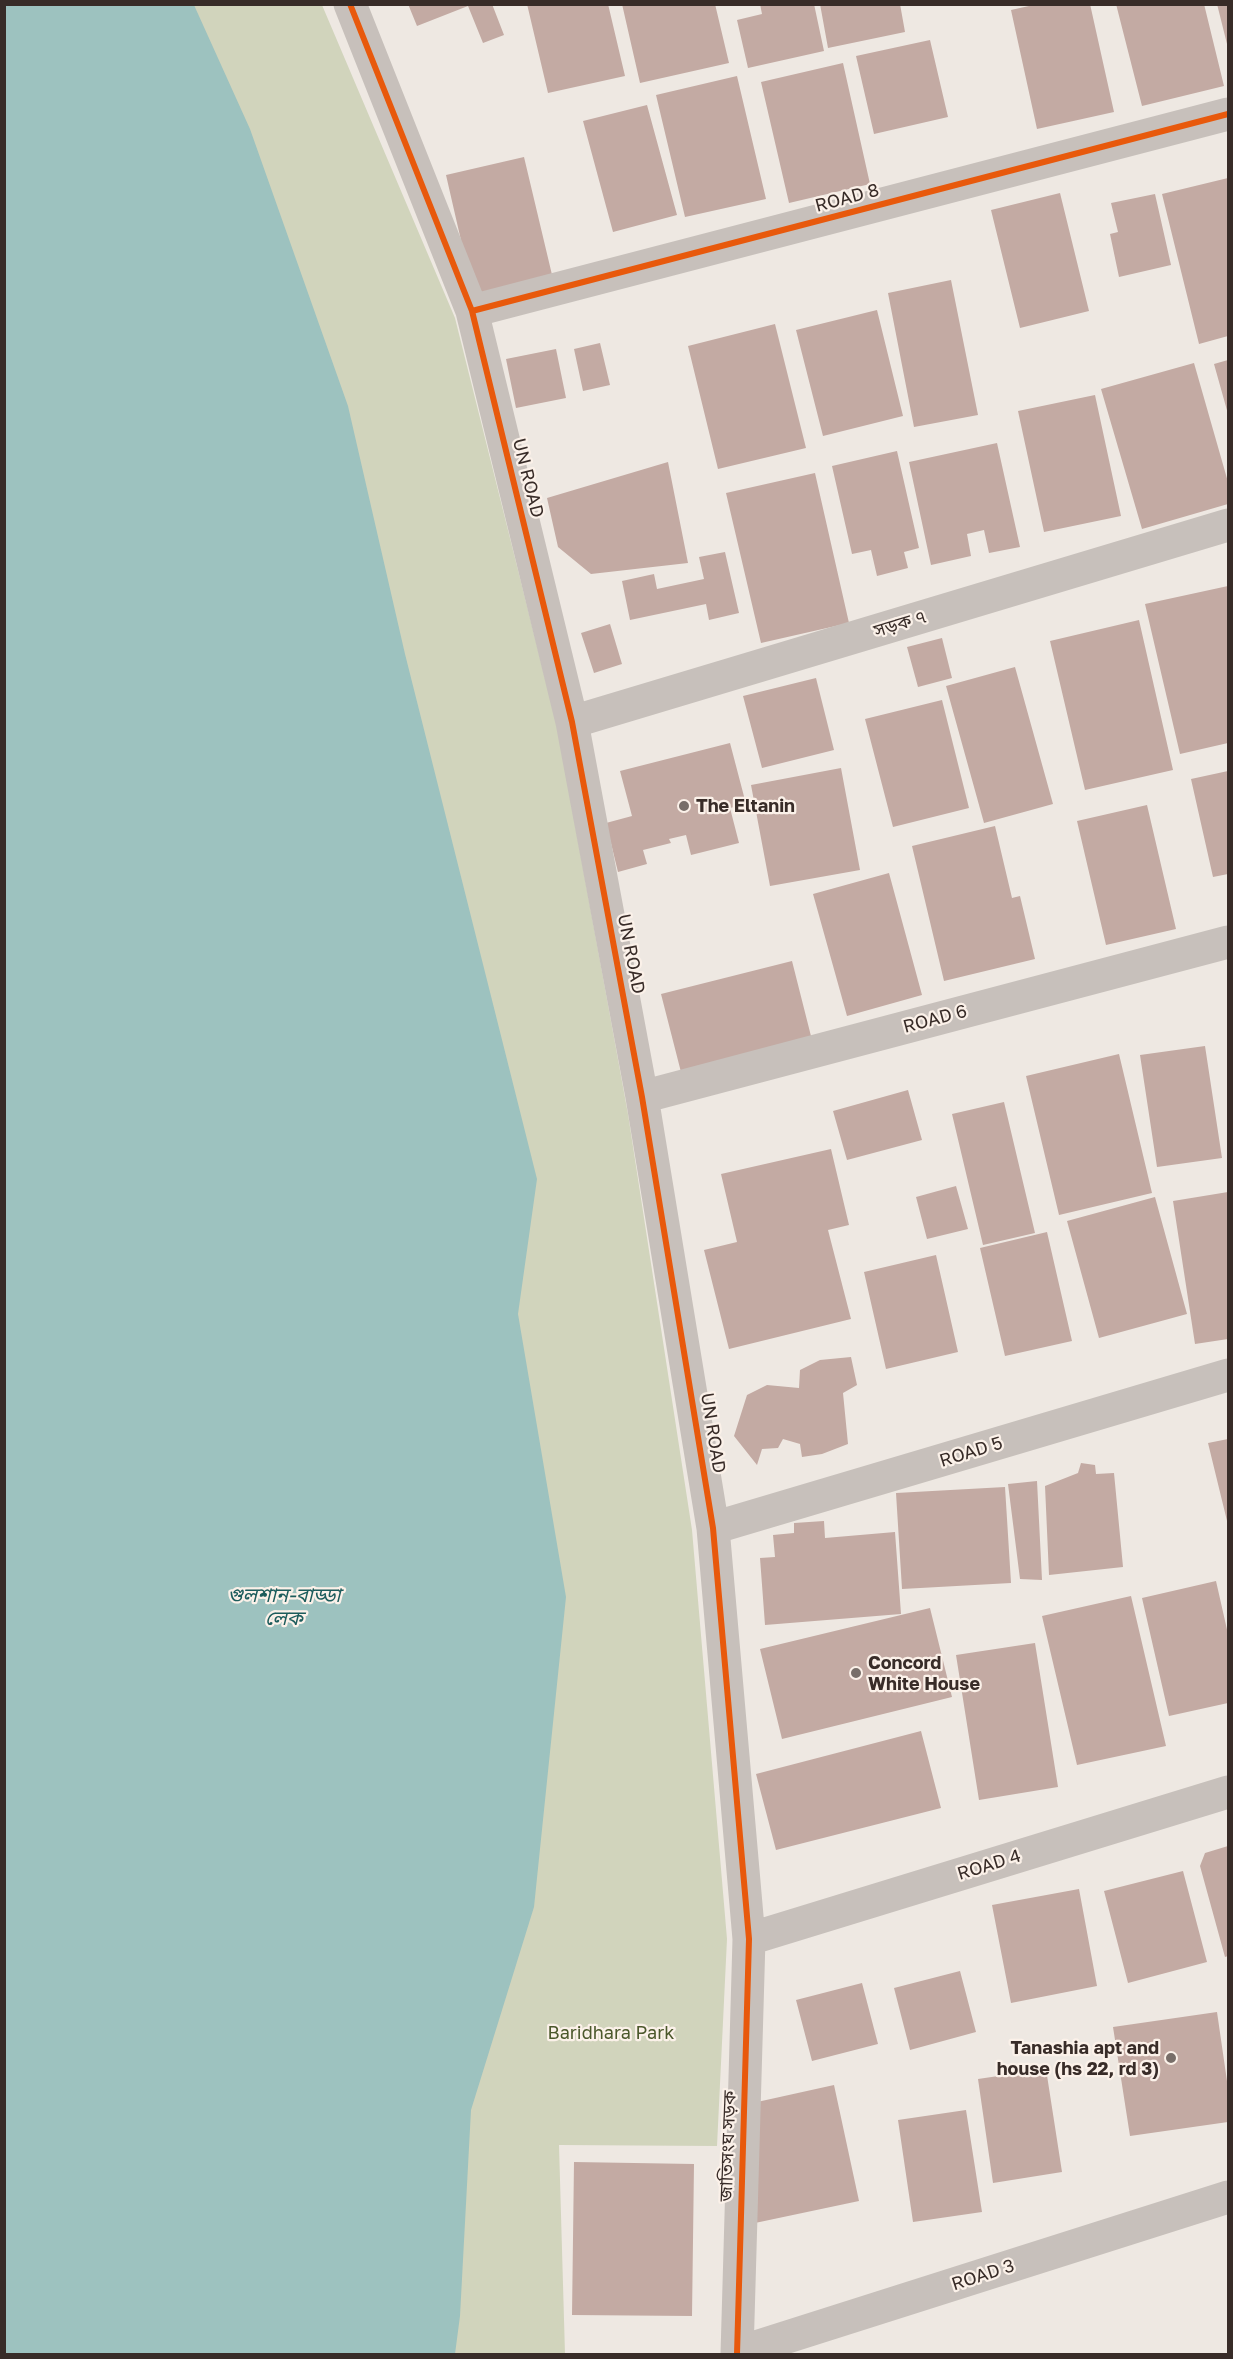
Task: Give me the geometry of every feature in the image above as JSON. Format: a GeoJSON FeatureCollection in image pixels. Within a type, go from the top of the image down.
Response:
{"type":"FeatureCollection","features":[{"type":"Feature","properties":{"kind":"street","name":"UN ROAD"},"geometry":{"type":"LineString","coordinates":[[350,4],[472,311],[572,722],[642,1097],[713,1528],[748,1939]]}},
{"type":"Feature","properties":{"kind":"street","name":"ROAD 8"},"geometry":{"type":"LineString","coordinates":[[472,311],[1228,114]]}},
{"type":"Feature","properties":{"kind":"street","name":"সড়ক ৭"},"geometry":{"type":"LineString","coordinates":[[572,722],[1228,525]]}},
{"type":"Feature","properties":{"kind":"street","name":"ROAD 6"},"geometry":{"type":"LineString","coordinates":[[642,1097],[1228,942]]}},
{"type":"Feature","properties":{"kind":"street","name":"ROAD 5"},"geometry":{"type":"LineString","coordinates":[[713,1528],[1228,1375]]}},
{"type":"Feature","properties":{"kind":"street","name":"ROAD 4"},"geometry":{"type":"LineString","coordinates":[[748,1939],[1228,1792]]}},
{"type":"Feature","properties":{"kind":"street","name":"জাতিসংঘ সড়ক"},"geometry":{"type":"LineString","coordinates":[[737,2354],[748,1939]]}},
{"type":"Feature","properties":{"kind":"street","name":"ROAD 3"},"geometry":{"type":"LineString","coordinates":[[737,2354],[1228,2197]]}},
{"type":"Feature","properties":{"kind":"green space","name":"Baridhara Park"},"geometry":{"type":"Polygon","coordinates":[[[182,5],[322,5],[455,318],[557,726],[628,1114],[692,1530],[727,1939],[717,2146],[559,2145],[565,2354],[450,2354],[182,5]]]}},
{"type":"Feature","properties":{"kind":"water","name":"গুলশান-বাড্ডা লেক"},"geometry":{"type":"Polygon","coordinates":[[[5,4],[194,5],[250,129],[348,406],[405,654],[537,1179],[518,1314],[566,1597],[534,1907],[471,2110],[460,2316],[455,2354],[5,2354],[5,4]]]}},
{"type":"Feature","properties":{"kind":"building"},"geometry":{"type":"Polygon","coordinates":[[[408,4],[492,4],[504,35],[483,43],[468,6],[417,26],[408,4]]]}},
{"type":"Feature","properties":{"kind":"building"},"geometry":{"type":"Polygon","coordinates":[[[527,4],[608,4],[625,76],[548,93],[527,4]]]}},
{"type":"Feature","properties":{"kind":"building"},"geometry":{"type":"Polygon","coordinates":[[[622,4],[715,4],[729,63],[640,83],[622,4]]]}},
{"type":"Feature","properties":{"kind":"building"},"geometry":{"type":"Polygon","coordinates":[[[760,4],[814,4],[824,51],[748,68],[737,20],[762,14],[760,4]]]}},
{"type":"Feature","properties":{"kind":"building"},"geometry":{"type":"Polygon","coordinates":[[[820,4],[900,4],[905,32],[828,48],[820,4]]]}},
{"type":"Feature","properties":{"kind":"building"},"geometry":{"type":"Polygon","coordinates":[[[1038,4],[1090,4],[1114,112],[1037,129],[1011,10],[1038,4]]]}},
{"type":"Feature","properties":{"kind":"building"},"geometry":{"type":"Polygon","coordinates":[[[1116,4],[1204,4],[1224,86],[1142,106],[1116,4]]]}},
{"type":"Feature","properties":{"kind":"building"},"geometry":{"type":"Polygon","coordinates":[[[1217,4],[1228,4],[1228,48],[1217,4]]]}},
{"type":"Feature","properties":{"kind":"building"},"geometry":{"type":"Polygon","coordinates":[[[930,40],[948,117],[874,134],[856,56],[930,40]]]}},
{"type":"Feature","properties":{"kind":"building"},"geometry":{"type":"Polygon","coordinates":[[[843,63],[870,184],[789,203],[761,82],[843,63]]]}},
{"type":"Feature","properties":{"kind":"building"},"geometry":{"type":"Polygon","coordinates":[[[737,76],[766,199],[685,217],[656,95],[737,76]]]}},
{"type":"Feature","properties":{"kind":"building"},"geometry":{"type":"Polygon","coordinates":[[[647,105],[677,215],[613,232],[583,121],[647,105]]]}},
{"type":"Feature","properties":{"kind":"building"},"geometry":{"type":"Polygon","coordinates":[[[524,157],[553,279],[474,297],[446,175],[524,157]]]}},
{"type":"Feature","properties":{"kind":"building"},"geometry":{"type":"Polygon","coordinates":[[[1228,178],[1228,336],[1199,344],[1162,194],[1228,178]]]}},
{"type":"Feature","properties":{"kind":"building"},"geometry":{"type":"Polygon","coordinates":[[[1060,193],[1089,311],[1020,328],[991,210],[1060,193]]]}},
{"type":"Feature","properties":{"kind":"building"},"geometry":{"type":"Polygon","coordinates":[[[1155,194],[1171,265],[1119,277],[1110,234],[1118,232],[1111,203],[1155,194]]]}},
{"type":"Feature","properties":{"kind":"building"},"geometry":{"type":"Polygon","coordinates":[[[951,280],[978,415],[914,427],[888,293],[951,280]]]}},
{"type":"Feature","properties":{"kind":"building"},"geometry":{"type":"Polygon","coordinates":[[[877,310],[903,416],[823,436],[796,330],[877,310]]]}},
{"type":"Feature","properties":{"kind":"building"},"geometry":{"type":"Polygon","coordinates":[[[775,324],[806,448],[718,469],[688,346],[775,324]]]}},
{"type":"Feature","properties":{"kind":"building"},"geometry":{"type":"Polygon","coordinates":[[[600,343],[610,385],[583,391],[574,349],[600,343]]]}},
{"type":"Feature","properties":{"kind":"building"},"geometry":{"type":"Polygon","coordinates":[[[556,349],[566,398],[516,408],[506,359],[556,349]]]}},
{"type":"Feature","properties":{"kind":"building"},"geometry":{"type":"Polygon","coordinates":[[[1228,360],[1228,414],[1214,364],[1228,360]]]}},
{"type":"Feature","properties":{"kind":"building"},"geometry":{"type":"Polygon","coordinates":[[[1194,363],[1228,482],[1228,504],[1142,529],[1101,389],[1194,363]]]}},
{"type":"Feature","properties":{"kind":"building"},"geometry":{"type":"Polygon","coordinates":[[[1095,395],[1121,516],[1044,532],[1018,411],[1095,395]]]}},
{"type":"Feature","properties":{"kind":"building"},"geometry":{"type":"Polygon","coordinates":[[[997,443],[1020,547],[989,553],[984,530],[967,534],[971,556],[931,565],[909,462],[997,443]]]}},
{"type":"Feature","properties":{"kind":"building"},"geometry":{"type":"Polygon","coordinates":[[[897,451],[919,548],[904,552],[908,568],[877,576],[871,550],[852,554],[832,466],[897,451]]]}},
{"type":"Feature","properties":{"kind":"building"},"geometry":{"type":"Polygon","coordinates":[[[668,462],[688,563],[591,574],[558,547],[547,498],[668,462]]]}},
{"type":"Feature","properties":{"kind":"building"},"geometry":{"type":"Polygon","coordinates":[[[815,473],[849,623],[761,643],[726,493],[815,473]]]}},
{"type":"Feature","properties":{"kind":"building"},"geometry":{"type":"Polygon","coordinates":[[[725,552],[739,613],[709,620],[706,604],[630,620],[622,581],[654,574],[657,589],[704,579],[699,557],[725,552]]]}},
{"type":"Feature","properties":{"kind":"building"},"geometry":{"type":"Polygon","coordinates":[[[1228,586],[1228,743],[1180,754],[1145,604],[1228,586]]]}},
{"type":"Feature","properties":{"kind":"building"},"geometry":{"type":"Polygon","coordinates":[[[1139,620],[1173,770],[1085,790],[1050,641],[1139,620]]]}},
{"type":"Feature","properties":{"kind":"building"},"geometry":{"type":"Polygon","coordinates":[[[610,624],[622,664],[594,673],[581,633],[610,624]]]}},
{"type":"Feature","properties":{"kind":"building"},"geometry":{"type":"Polygon","coordinates":[[[942,638],[952,678],[918,687],[907,647],[942,638]]]}},
{"type":"Feature","properties":{"kind":"building"},"geometry":{"type":"Polygon","coordinates":[[[1015,667],[1053,804],[984,823],[946,686],[1015,667]]]}},
{"type":"Feature","properties":{"kind":"building"},"geometry":{"type":"Polygon","coordinates":[[[816,678],[834,750],[762,768],[743,696],[816,678]]]}},
{"type":"Feature","properties":{"kind":"building"},"geometry":{"type":"Polygon","coordinates":[[[942,700],[969,808],[893,827],[865,719],[942,700]]]}},
{"type":"Feature","properties":{"kind":"building","name":"The Eltanin"},"geometry":{"type":"Polygon","coordinates":[[[730,743],[746,804],[730,808],[739,843],[691,855],[686,835],[669,839],[671,843],[643,850],[647,864],[618,872],[606,823],[632,816],[620,771],[730,743]]]}},
{"type":"Feature","properties":{"kind":"building"},"geometry":{"type":"Polygon","coordinates":[[[841,768],[860,870],[770,886],[751,785],[841,768]]]}},
{"type":"Feature","properties":{"kind":"building"},"geometry":{"type":"Polygon","coordinates":[[[1228,771],[1228,874],[1213,877],[1191,779],[1228,771]]]}},
{"type":"Feature","properties":{"kind":"building"},"geometry":{"type":"Polygon","coordinates":[[[1147,805],[1176,929],[1106,945],[1077,821],[1147,805]]]}},
{"type":"Feature","properties":{"kind":"building"},"geometry":{"type":"Polygon","coordinates":[[[995,826],[1012,898],[1020,896],[1035,959],[944,981],[912,846],[995,826]]]}},
{"type":"Feature","properties":{"kind":"building"},"geometry":{"type":"Polygon","coordinates":[[[889,873],[922,995],[847,1016],[813,894],[889,873]]]}},
{"type":"Feature","properties":{"kind":"building"},"geometry":{"type":"Polygon","coordinates":[[[792,961],[813,1044],[682,1076],[661,994],[792,961]]]}},
{"type":"Feature","properties":{"kind":"building"},"geometry":{"type":"Polygon","coordinates":[[[1205,1046],[1222,1158],[1157,1167],[1140,1055],[1205,1046]]]}},
{"type":"Feature","properties":{"kind":"building"},"geometry":{"type":"Polygon","coordinates":[[[1119,1054],[1152,1193],[1059,1215],[1026,1076],[1119,1054]]]}},
{"type":"Feature","properties":{"kind":"building"},"geometry":{"type":"Polygon","coordinates":[[[908,1090],[922,1140],[847,1160],[833,1111],[908,1090]]]}},
{"type":"Feature","properties":{"kind":"building"},"geometry":{"type":"Polygon","coordinates":[[[1004,1102],[1035,1233],[983,1245],[952,1114],[1004,1102]]]}},
{"type":"Feature","properties":{"kind":"building"},"geometry":{"type":"Polygon","coordinates":[[[831,1149],[849,1225],[828,1230],[851,1319],[729,1349],[704,1250],[737,1242],[721,1174],[831,1149]]]}},
{"type":"Feature","properties":{"kind":"building"},"geometry":{"type":"Polygon","coordinates":[[[956,1186],[968,1229],[927,1239],[916,1197],[956,1186]]]}},
{"type":"Feature","properties":{"kind":"building"},"geometry":{"type":"Polygon","coordinates":[[[1228,1192],[1228,1339],[1195,1344],[1173,1201],[1228,1192]]]}},
{"type":"Feature","properties":{"kind":"building"},"geometry":{"type":"Polygon","coordinates":[[[1155,1197],[1187,1314],[1099,1338],[1067,1221],[1155,1197]]]}},
{"type":"Feature","properties":{"kind":"building"},"geometry":{"type":"Polygon","coordinates":[[[1047,1232],[1072,1341],[1005,1356],[980,1248],[1047,1232]]]}},
{"type":"Feature","properties":{"kind":"building"},"geometry":{"type":"Polygon","coordinates":[[[936,1255],[958,1352],[886,1369],[864,1272],[936,1255]]]}},
{"type":"Feature","properties":{"kind":"building"},"geometry":{"type":"Polygon","coordinates":[[[851,1357],[857,1385],[843,1393],[848,1444],[822,1454],[802,1457],[800,1444],[783,1439],[778,1448],[762,1449],[757,1465],[734,1436],[747,1395],[767,1385],[799,1388],[800,1370],[820,1360],[851,1357]]]}},
{"type":"Feature","properties":{"kind":"building"},"geometry":{"type":"Polygon","coordinates":[[[1228,1439],[1228,1525],[1208,1443],[1228,1439]]]}},
{"type":"Feature","properties":{"kind":"building"},"geometry":{"type":"Polygon","coordinates":[[[1081,1463],[1095,1465],[1096,1474],[1114,1473],[1123,1567],[1049,1575],[1045,1486],[1078,1473],[1081,1463]]]}},
{"type":"Feature","properties":{"kind":"building"},"geometry":{"type":"Polygon","coordinates":[[[1037,1481],[1042,1580],[1020,1579],[1008,1484],[1037,1481]]]}},
{"type":"Feature","properties":{"kind":"building"},"geometry":{"type":"Polygon","coordinates":[[[1005,1487],[1011,1583],[902,1589],[896,1493],[1005,1487]]]}},
{"type":"Feature","properties":{"kind":"building"},"geometry":{"type":"Polygon","coordinates":[[[824,1521],[825,1538],[895,1532],[901,1614],[765,1625],[760,1558],[775,1557],[773,1535],[794,1533],[794,1523],[824,1521]]]}},
{"type":"Feature","properties":{"kind":"building"},"geometry":{"type":"Polygon","coordinates":[[[1216,1581],[1228,1634],[1228,1703],[1169,1716],[1142,1598],[1216,1581]]]}},
{"type":"Feature","properties":{"kind":"building"},"geometry":{"type":"Polygon","coordinates":[[[1131,1596],[1166,1746],[1077,1765],[1042,1616],[1131,1596]]]}},
{"type":"Feature","properties":{"kind":"building","name":"Concord White House"},"geometry":{"type":"Polygon","coordinates":[[[930,1608],[952,1697],[782,1739],[760,1649],[930,1608]]]}},
{"type":"Feature","properties":{"kind":"building","name":"Concord White House"},"geometry":{"type":"Polygon","coordinates":[[[1035,1643],[1058,1787],[979,1800],[956,1655],[1035,1643]]]}},
{"type":"Feature","properties":{"kind":"building"},"geometry":{"type":"Polygon","coordinates":[[[921,1731],[941,1808],[776,1850],[756,1774],[921,1731]]]}},
{"type":"Feature","properties":{"kind":"building"},"geometry":{"type":"Polygon","coordinates":[[[1228,1846],[1228,1956],[1225,1957],[1200,1866],[1205,1853],[1228,1846]]]}},
{"type":"Feature","properties":{"kind":"building"},"geometry":{"type":"Polygon","coordinates":[[[1183,1871],[1207,1962],[1128,1983],[1104,1891],[1183,1871]]]}},
{"type":"Feature","properties":{"kind":"building"},"geometry":{"type":"Polygon","coordinates":[[[1079,1889],[1097,1986],[1011,2003],[992,1905],[1079,1889]]]}},
{"type":"Feature","properties":{"kind":"building"},"geometry":{"type":"Polygon","coordinates":[[[960,1971],[976,2032],[910,2050],[894,1988],[960,1971]]]}},
{"type":"Feature","properties":{"kind":"building"},"geometry":{"type":"Polygon","coordinates":[[[862,1983],[878,2044],[812,2061],[796,2000],[862,1983]]]}},
{"type":"Feature","properties":{"kind":"building","name":"Tanashia apt and house (hs 22, rd 3)"},"geometry":{"type":"Polygon","coordinates":[[[1217,2012],[1228,2088],[1228,2122],[1130,2136],[1113,2027],[1217,2012]]]}},
{"type":"Feature","properties":{"kind":"building"},"geometry":{"type":"Polygon","coordinates":[[[1046,2069],[1062,2172],[993,2183],[978,2079],[1046,2069]]]}},
{"type":"Feature","properties":{"kind":"building"},"geometry":{"type":"Polygon","coordinates":[[[834,2085],[859,2201],[755,2223],[730,2108],[834,2085]]]}},
{"type":"Feature","properties":{"kind":"building"},"geometry":{"type":"Polygon","coordinates":[[[966,2110],[982,2212],[913,2222],[898,2120],[966,2110]]]}},
{"type":"Feature","properties":{"kind":"building"},"geometry":{"type":"Polygon","coordinates":[[[574,2162],[694,2164],[692,2316],[572,2315],[574,2162]]]}},
{"type":"Feature","properties":{"kind":"cycle path"},"geometry":{"type":"LineString","coordinates":[[350,4],[472,311],[572,722],[642,1097],[713,1528],[749,1939],[737,2354]]}},
{"type":"Feature","properties":{"kind":"cycle path"},"geometry":{"type":"LineString","coordinates":[[472,311],[1228,114]]}},
{"type":"Feature","properties":{"kind":"place","name":"The Eltanin"},"geometry":{"type":"Point","coordinates":[684,806]}},
{"type":"Feature","properties":{"kind":"place","name":"Concord White House"},"geometry":{"type":"Point","coordinates":[856,1673]}},
{"type":"Feature","properties":{"kind":"place","name":"Tanashia apt and house (hs 22, rd 3)"},"geometry":{"type":"Point","coordinates":[1171,2058]}}]}
